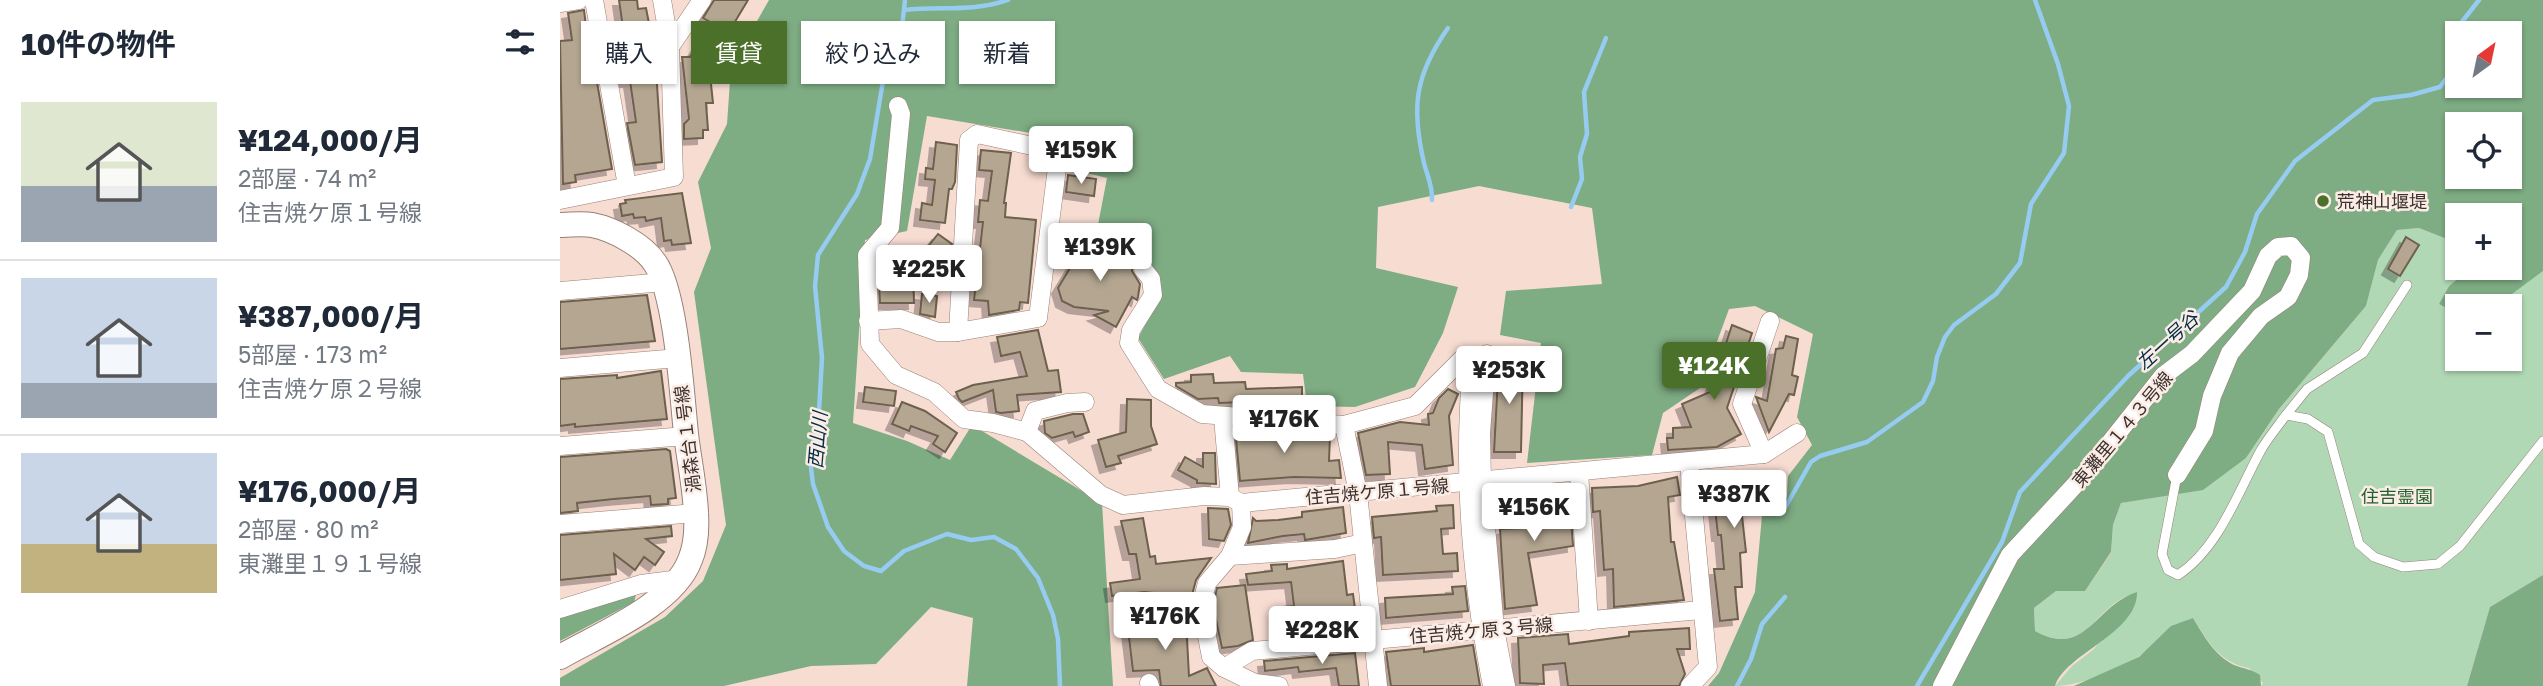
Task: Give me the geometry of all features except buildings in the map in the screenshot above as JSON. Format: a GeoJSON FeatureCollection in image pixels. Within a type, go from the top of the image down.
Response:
{"type":"FeatureCollection","features":[{"type":"Feature","properties":{"kind":"street"},"geometry":{"type":"LineString","coordinates":[[560,3],[579,0]]}},
{"type":"Feature","properties":{"kind":"street"},"geometry":{"type":"LineString","coordinates":[[594,0],[626,186]]}},
{"type":"Feature","properties":{"kind":"street"},"geometry":{"type":"LineString","coordinates":[[662,0],[666,21]]}},
{"type":"Feature","properties":{"kind":"street"},"geometry":{"type":"LineString","coordinates":[[677,37],[702,0]]}},
{"type":"Feature","properties":{"kind":"street"},"geometry":{"type":"LineString","coordinates":[[560,200],[674,177],[671,84]]}},
{"type":"Feature","properties":{"kind":"street"},"geometry":{"type":"LineString","coordinates":[[898,106],[901,114],[890,228],[867,255],[870,344],[896,375],[934,392],[964,419],[993,422],[1027,432],[1035,411],[1067,403],[1085,402]]}},
{"type":"Feature","properties":{"kind":"street"},"geometry":{"type":"LineString","coordinates":[[868,321],[901,319],[938,332],[958,332],[1038,318],[1058,160],[1051,150],[977,134],[969,141],[958,332]]}},
{"type":"Feature","properties":{"kind":"street","name":"渦森台１号線"},"geometry":{"type":"LineString","coordinates":[[560,225],[591,224],[617,235],[640,248],[654,262],[664,282],[678,358],[696,513],[696,539],[690,561],[680,579],[651,606],[560,657]]}},
{"type":"Feature","properties":{"kind":"street","name":"東灘里１４３号線"},"geometry":{"type":"LineString","coordinates":[[1942,686],[2010,555],[2086,473],[2163,376],[2192,354],[2252,291],[2268,256],[2278,247],[2291,246],[2301,258],[2299,275],[2288,297],[2261,316],[2230,354],[2212,396],[2204,431],[2177,475]]}},
{"type":"Feature","properties":{"kind":"street"},"geometry":{"type":"LineString","coordinates":[[1143,269],[1151,279],[1153,295],[1131,330],[1129,343],[1158,389],[1185,408],[1223,418],[1262,417],[1345,425],[1415,407],[1462,359],[1472,364],[1466,429],[1474,482],[1492,686]]}},
{"type":"Feature","properties":{"kind":"street"},"geometry":{"type":"LineString","coordinates":[[560,291],[664,282]]}},
{"type":"Feature","properties":{"kind":"street"},"geometry":{"type":"LineString","coordinates":[[1764,454],[1742,404],[1770,321]]}},
{"type":"Feature","properties":{"kind":"street"},"geometry":{"type":"LineString","coordinates":[[1474,482],[1487,354]]}},
{"type":"Feature","properties":{"kind":"street"},"geometry":{"type":"LineString","coordinates":[[560,368],[678,358]]}},
{"type":"Feature","properties":{"kind":"street"},"geometry":{"type":"LineString","coordinates":[[1223,418],[1235,500],[1242,527],[1230,556],[1207,583],[1201,606],[1211,657],[1224,668],[1254,685],[1279,686]]}},
{"type":"Feature","properties":{"kind":"street"},"geometry":{"type":"LineString","coordinates":[[1345,425],[1358,493],[1378,686]]}},
{"type":"Feature","properties":{"kind":"street","name":"住吉焼ケ原１号線"},"geometry":{"type":"LineString","coordinates":[[1027,432],[1101,495],[1123,505],[1203,496],[1235,500],[1358,493],[1764,454],[1797,433]]}},
{"type":"Feature","properties":{"kind":"street"},"geometry":{"type":"LineString","coordinates":[[560,446],[687,436]]}},
{"type":"Feature","properties":{"kind":"street"},"geometry":{"type":"LineString","coordinates":[[1689,462],[1708,667],[1690,686]]}},
{"type":"Feature","properties":{"kind":"street"},"geometry":{"type":"LineString","coordinates":[[1579,472],[1589,621]]}},
{"type":"Feature","properties":{"kind":"street"},"geometry":{"type":"LineString","coordinates":[[560,524],[696,513]]}},
{"type":"Feature","properties":{"kind":"street"},"geometry":{"type":"LineString","coordinates":[[1230,556],[1335,549],[1363,543]]}},
{"type":"Feature","properties":{"kind":"street"},"geometry":{"type":"LineString","coordinates":[[560,609],[641,584],[680,579]]}},
{"type":"Feature","properties":{"kind":"street"},"geometry":{"type":"LineString","coordinates":[[1133,608],[1201,606]]}},
{"type":"Feature","properties":{"kind":"street","name":"住吉焼ケ原３号線"},"geometry":{"type":"LineString","coordinates":[[1224,668],[1252,651],[1702,610]]}},
{"type":"Feature","properties":{"kind":"street"},"geometry":{"type":"LineString","coordinates":[[1488,630],[1506,686]]}},
{"type":"Feature","properties":{"kind":"lane"},"geometry":{"type":"LineString","coordinates":[[2177,475],[2162,554],[2168,570],[2178,575],[2195,564],[2229,512],[2262,447],[2286,415],[2307,389],[2363,353],[2407,285]]}},
{"type":"Feature","properties":{"kind":"lane"},"geometry":{"type":"LineString","coordinates":[[2286,415],[2308,419],[2328,432],[2359,544],[2374,558],[2403,568],[2438,564],[2460,546],[2543,441]]}},
{"type":"Feature","properties":{"kind":"green space"},"geometry":{"type":"Polygon","coordinates":[[[769,0],[2543,0],[2543,271],[2512,294],[2445,294],[2445,307],[2439,304],[2449,286],[2456,280],[2522,280],[2522,203],[2445,203],[2445,238],[2419,228],[2397,230],[2378,260],[2366,306],[2279,409],[2246,458],[2203,490],[2121,503],[2113,525],[2111,552],[2085,591],[2056,591],[2034,608],[2035,631],[2052,638],[2066,639],[2078,635],[2122,599],[2137,592],[2134,606],[2126,619],[2061,674],[2055,686],[1708,686],[1719,673],[1755,592],[1763,505],[1787,497],[1788,476],[1812,445],[1797,417],[1813,334],[1755,306],[1729,309],[1700,388],[1663,413],[1652,455],[1527,463],[1541,343],[1500,335],[1506,291],[1602,284],[1592,208],[1479,186],[1378,207],[1376,268],[1458,287],[1443,333],[1415,387],[1355,407],[1307,406],[1303,374],[1241,372],[1230,356],[1164,379],[1138,338],[1161,296],[1143,253],[1096,235],[1107,178],[1067,168],[1061,138],[927,116],[907,231],[865,240],[853,423],[907,441],[950,460],[972,425],[1102,503],[1113,686],[967,686],[973,618],[931,607],[876,664],[811,666],[724,686],[560,686],[560,678],[665,617],[703,581],[726,525],[694,292],[711,248],[698,182],[727,124],[730,84],[787,84],[787,21],[757,21],[769,0]]]}},
{"type":"Feature","properties":{"kind":"green space","name":"住吉霊園"},"geometry":{"type":"Polygon","coordinates":[[[2419,228],[2445,238],[2445,280],[2456,280],[2449,286],[2439,304],[2445,307],[2445,371],[2522,371],[2522,294],[2512,294],[2543,271],[2543,575],[2490,607],[2467,686],[2261,686],[2263,683],[2249,668],[2230,661],[2216,650],[2193,618],[2171,629],[2141,655],[2123,666],[2088,680],[2055,686],[2072,666],[2094,649],[2137,593],[2122,598],[2090,626],[2068,639],[2053,638],[2035,631],[2034,608],[2056,591],[2085,591],[2111,553],[2113,525],[2121,503],[2162,496],[2246,458],[2279,409],[2366,306],[2378,260],[2397,230],[2419,228]]]}},
{"type":"Feature","properties":{"kind":"green space"},"geometry":{"type":"Polygon","coordinates":[[[2543,575],[2543,686],[2467,686],[2490,607],[2543,575]]]}},
{"type":"Feature","properties":{"kind":"green space"},"geometry":{"type":"Polygon","coordinates":[[[637,591],[634,602],[560,641],[560,616],[637,591]]]}},
{"type":"Feature","properties":{"kind":"green space"},"geometry":{"type":"Polygon","coordinates":[[[2193,618],[2215,650],[2227,661],[2260,675],[2261,686],[2074,686],[2139,657],[2171,626],[2193,618]]]}},
{"type":"Feature","properties":{"kind":"waterway","name":"西山川"},"geometry":{"type":"LineString","coordinates":[[905,0],[900,46],[883,81],[870,159],[857,194],[818,255],[815,286],[822,358],[818,429],[811,468],[813,484],[828,527],[844,551],[864,566],[881,571],[904,551],[947,534],[971,540],[994,537],[1016,549],[1038,578],[1053,615],[1058,639],[1060,686]]}},
{"type":"Feature","properties":{"kind":"waterway"},"geometry":{"type":"LineString","coordinates":[[905,10],[969,7],[1008,0]]}},
{"type":"Feature","properties":{"kind":"waterway"},"geometry":{"type":"LineString","coordinates":[[1786,506],[1811,462],[1820,456],[1867,442],[1923,402],[1933,381],[1937,357],[1945,337],[1954,325],[1996,294],[2020,263],[2031,204],[2064,153],[2069,106],[2058,64],[2035,0]]}},
{"type":"Feature","properties":{"kind":"waterway","name":"左一号谷"},"geometry":{"type":"LineString","coordinates":[[2463,21],[2479,0]]}},
{"type":"Feature","properties":{"kind":"waterway"},"geometry":{"type":"LineString","coordinates":[[1432,200],[1420,143],[1417,108],[1422,77],[1428,61],[1448,28]]}},
{"type":"Feature","properties":{"kind":"waterway"},"geometry":{"type":"LineString","coordinates":[[1571,207],[1582,179],[1580,157],[1587,134],[1584,92],[1606,38]]}},
{"type":"Feature","properties":{"kind":"waterway","name":"左一号谷"},"geometry":{"type":"LineString","coordinates":[[1917,686],[2002,542],[2020,492],[2128,376],[2226,287],[2245,252],[2257,214],[2295,161],[2373,100],[2411,95],[2440,87],[2445,80]]}},
{"type":"Feature","properties":{"kind":"waterway"},"geometry":{"type":"LineString","coordinates":[[1737,686],[1751,659],[1762,624],[1785,597]]}},
{"type":"Feature","properties":{"kind":"place","name":"荒神山堰堤"},"geometry":{"type":"Point","coordinates":[2323,201]}}]}
